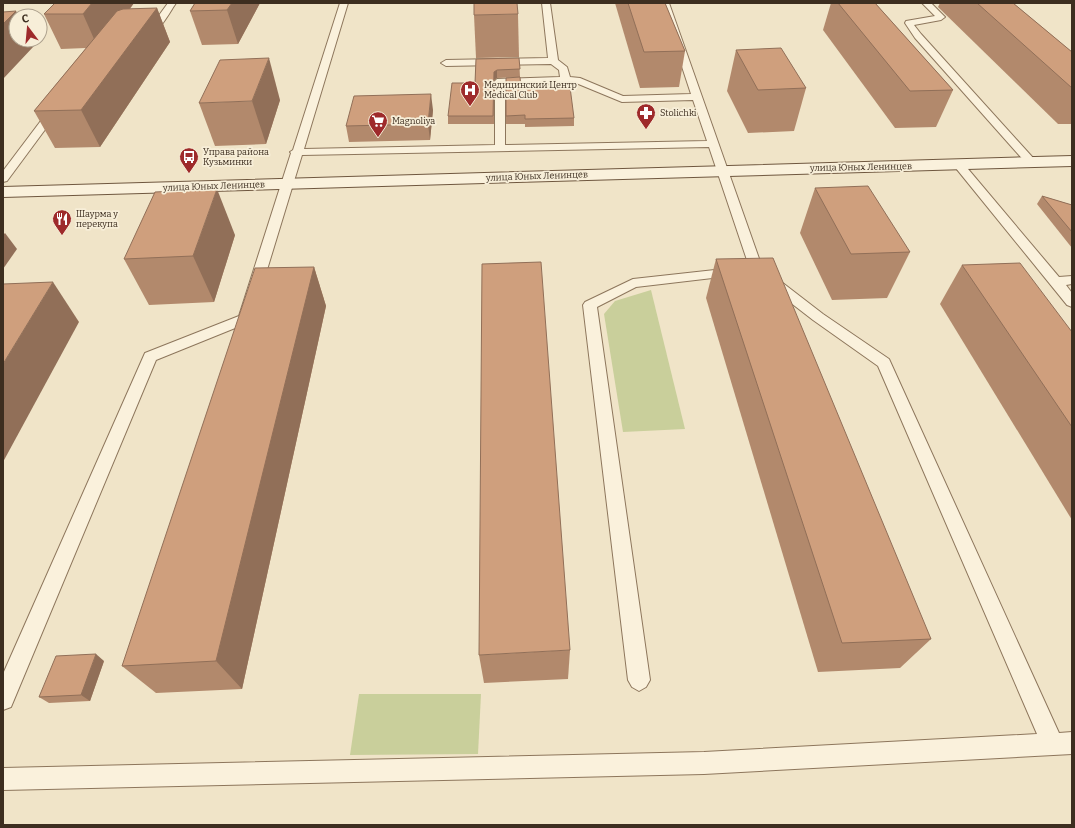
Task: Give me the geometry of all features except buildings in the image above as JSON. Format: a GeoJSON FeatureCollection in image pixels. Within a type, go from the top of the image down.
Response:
{"type":"FeatureCollection","features":[{"type":"Feature","properties":{"kind":"main road","name":"улица Юных Ленинцев"},"geometry":{"type":"LineString","coordinates":[[3,192],[1072,161]]}},
{"type":"Feature","properties":{"kind":"lane"},"geometry":{"type":"LineString","coordinates":[[137,37],[152,30],[172,3]]}},
{"type":"Feature","properties":{"kind":"lane"},"geometry":{"type":"LineString","coordinates":[[3,698],[150,357],[245,319],[296,152],[344,3]]}},
{"type":"Feature","properties":{"kind":"lane"},"geometry":{"type":"LineString","coordinates":[[546,3],[553,61]]}},
{"type":"Feature","properties":{"kind":"lane"},"geometry":{"type":"LineString","coordinates":[[3,779],[704,762],[1063,743],[884,363],[818,317],[756,269],[665,3]]}},
{"type":"Feature","properties":{"kind":"lane"},"geometry":{"type":"LineString","coordinates":[[926,3],[941,17],[909,23],[918,36],[1031,162]]}},
{"type":"Feature","properties":{"kind":"lane"},"geometry":{"type":"LineString","coordinates":[[446,63],[553,61],[564,69],[565,80]]}},
{"type":"Feature","properties":{"kind":"lane"},"geometry":{"type":"LineString","coordinates":[[500,148],[500,82],[576,80],[622,99],[697,97]]}},
{"type":"Feature","properties":{"kind":"lane"},"geometry":{"type":"LineString","coordinates":[[3,179],[61,102]]}},
{"type":"Feature","properties":{"kind":"lane"},"geometry":{"type":"LineString","coordinates":[[296,152],[713,144]]}},
{"type":"Feature","properties":{"kind":"lane"},"geometry":{"type":"LineString","coordinates":[[959,165],[1072,302]]}},
{"type":"Feature","properties":{"kind":"lane"},"geometry":{"type":"LineString","coordinates":[[639,680],[590,305],[633,283],[756,269]]}},
{"type":"Feature","properties":{"kind":"lane"},"geometry":{"type":"LineString","coordinates":[[1055,282],[1072,280]]}},
{"type":"Feature","properties":{"kind":"green space"},"geometry":{"type":"Polygon","coordinates":[[[651,290],[685,429],[623,432],[604,314],[615,301],[651,290]]]}},
{"type":"Feature","properties":{"kind":"green space"},"geometry":{"type":"Polygon","coordinates":[[[359,694],[481,694],[478,754],[350,755],[359,694]]]}},
{"type":"Feature","properties":{"kind":"place","name":"Медицинский Центр Medical Club"},"geometry":{"type":"Point","coordinates":[470,107]}},
{"type":"Feature","properties":{"kind":"place","name":"Stolichki"},"geometry":{"type":"Point","coordinates":[646,130]}},
{"type":"Feature","properties":{"kind":"place","name":"Magnoliya"},"geometry":{"type":"Point","coordinates":[378,138]}},
{"type":"Feature","properties":{"kind":"place","name":"Управа района Кузьминки"},"geometry":{"type":"Point","coordinates":[189,174]}},
{"type":"Feature","properties":{"kind":"place","name":"Шаурма у перекупа"},"geometry":{"type":"Point","coordinates":[62,236]}}]}
